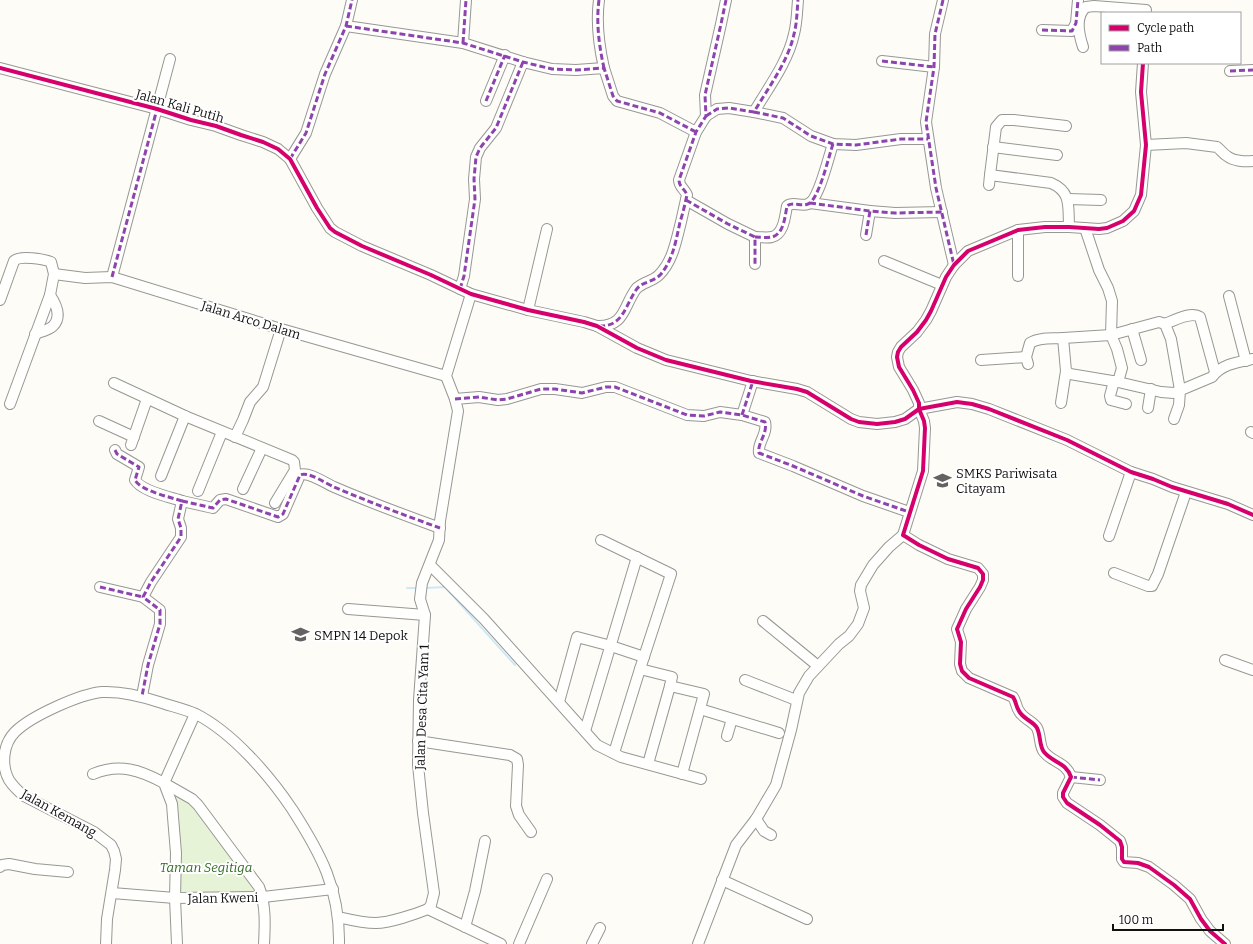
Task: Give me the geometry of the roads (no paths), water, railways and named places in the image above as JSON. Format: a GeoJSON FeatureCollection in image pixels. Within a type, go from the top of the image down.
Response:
{"type":"FeatureCollection","features":[{"type":"Feature","properties":{"kind":"street"},"geometry":{"type":"LineString","coordinates":[[290,159],[306,133],[325,74],[346,26],[352,0]]}},
{"type":"Feature","properties":{"kind":"street"},"geometry":{"type":"LineString","coordinates":[[463,43],[466,0]]}},
{"type":"Feature","properties":{"kind":"street"},"geometry":{"type":"LineString","coordinates":[[599,0],[598,20],[601,54],[613,96],[617,101],[660,113],[696,132]]}},
{"type":"Feature","properties":{"kind":"street"},"geometry":{"type":"LineString","coordinates":[[706,116],[705,95],[726,0]]}},
{"type":"Feature","properties":{"kind":"street"},"geometry":{"type":"LineString","coordinates":[[754,112],[785,58],[792,41],[796,26],[798,0]]}},
{"type":"Feature","properties":{"kind":"street"},"geometry":{"type":"LineString","coordinates":[[943,0],[935,34],[934,68],[926,122],[936,188],[954,265]]}},
{"type":"Feature","properties":{"kind":"street"},"geometry":{"type":"LineString","coordinates":[[1042,30],[1072,31],[1076,23],[1078,0]]}},
{"type":"Feature","properties":{"kind":"street"},"geometry":{"type":"LineString","coordinates":[[1083,47],[1078,25],[1081,12],[1086,7],[1147,8]]}},
{"type":"Feature","properties":{"kind":"street"},"geometry":{"type":"LineString","coordinates":[[346,26],[463,43],[505,55],[523,62],[552,69],[576,70],[604,68]]}},
{"type":"Feature","properties":{"kind":"street"},"geometry":{"type":"LineString","coordinates":[[486,101],[505,55]]}},
{"type":"Feature","properties":{"kind":"street"},"geometry":{"type":"LineString","coordinates":[[112,277],[170,59]]}},
{"type":"Feature","properties":{"kind":"street"},"geometry":{"type":"LineString","coordinates":[[882,61],[934,68]]}},
{"type":"Feature","properties":{"kind":"street"},"geometry":{"type":"LineString","coordinates":[[523,62],[496,128],[480,148],[476,156],[474,180],[475,199],[464,276],[466,291],[446,376],[456,399],[458,411],[438,544],[430,565],[484,620],[597,745],[614,753],[701,779]]}},
{"type":"Feature","properties":{"kind":"street"},"geometry":{"type":"LineString","coordinates":[[698,944],[736,845],[756,819],[776,785],[791,730],[796,700],[802,686],[818,666],[839,644],[849,636],[858,624],[864,608],[860,591],[861,585],[873,565],[889,547],[903,535],[916,495],[924,463],[925,428],[919,403],[899,367],[897,357],[901,347],[917,332],[926,320],[932,311],[942,285],[954,265],[968,251],[1018,230],[1045,227],[1107,228],[1123,221],[1134,211],[1142,195],[1146,145],[1141,92],[1143,64]]}},
{"type":"Feature","properties":{"kind":"street","name":"Jalan Kali Putih"},"geometry":{"type":"LineString","coordinates":[[0,68],[157,109],[263,142],[278,149],[290,159],[317,208],[330,228],[335,232],[362,246],[466,291],[528,310],[597,326]]}},
{"type":"Feature","properties":{"kind":"street"},"geometry":{"type":"LineString","coordinates":[[1230,71],[1253,70]]}},
{"type":"Feature","properties":{"kind":"street"},"geometry":{"type":"LineString","coordinates":[[597,326],[611,325],[616,322],[621,317],[636,289],[641,284],[654,280],[661,274],[668,264],[674,252],[686,200],[686,192],[680,187],[679,180],[696,132],[706,116],[717,109],[729,108],[783,118],[811,136],[832,144],[856,145],[902,139],[928,139]]}},
{"type":"Feature","properties":{"kind":"street"},"geometry":{"type":"LineString","coordinates":[[1066,126],[1002,120],[996,127],[989,180],[1051,183],[1060,187],[1068,199],[1069,227]]}},
{"type":"Feature","properties":{"kind":"street"},"geometry":{"type":"LineString","coordinates":[[1146,145],[1186,143],[1217,147],[1222,150],[1226,156],[1232,159],[1253,161]]}},
{"type":"Feature","properties":{"kind":"street"},"geometry":{"type":"LineString","coordinates":[[810,203],[814,199],[820,184],[832,144]]}},
{"type":"Feature","properties":{"kind":"street"},"geometry":{"type":"LineString","coordinates":[[993,147],[1058,155]]}},
{"type":"Feature","properties":{"kind":"street"},"geometry":{"type":"LineString","coordinates":[[1068,199],[1101,200]]}},
{"type":"Feature","properties":{"kind":"street"},"geometry":{"type":"LineString","coordinates":[[686,200],[728,224],[755,237],[772,237],[777,234],[782,225],[787,206],[789,204],[806,205],[810,203],[895,213],[942,212]]}},
{"type":"Feature","properties":{"kind":"street"},"geometry":{"type":"LineString","coordinates":[[866,235],[870,211]]}},
{"type":"Feature","properties":{"kind":"street"},"geometry":{"type":"LineString","coordinates":[[1085,228],[1099,270],[1108,288],[1112,301],[1111,335],[1121,362],[1121,373],[1110,396],[1111,400],[1114,402],[1126,404]]}},
{"type":"Feature","properties":{"kind":"street"},"geometry":{"type":"LineString","coordinates":[[528,310],[547,229]]}},
{"type":"Feature","properties":{"kind":"street"},"geometry":{"type":"LineString","coordinates":[[1018,230],[1018,276]]}},
{"type":"Feature","properties":{"kind":"street"},"geometry":{"type":"LineString","coordinates":[[754,264],[755,237]]}},
{"type":"Feature","properties":{"kind":"street"},"geometry":{"type":"LineString","coordinates":[[0,300],[16,259],[47,260],[51,262],[54,274],[50,295],[10,404]]}},
{"type":"Feature","properties":{"kind":"street"},"geometry":{"type":"LineString","coordinates":[[884,261],[942,285]]}},
{"type":"Feature","properties":{"kind":"street","name":"Jalan Arco Dalam"},"geometry":{"type":"LineString","coordinates":[[54,274],[84,278],[112,277],[281,329],[446,376]]}},
{"type":"Feature","properties":{"kind":"street"},"geometry":{"type":"LineString","coordinates":[[35,334],[53,326],[58,317],[57,310],[50,295]]}},
{"type":"Feature","properties":{"kind":"street"},"geometry":{"type":"LineString","coordinates":[[1066,372],[1174,393],[1212,377],[1224,366],[1249,360],[1229,296]]}},
{"type":"Feature","properties":{"kind":"street"},"geometry":{"type":"LineString","coordinates":[[981,360],[1027,360],[1028,347],[1034,340],[1111,335],[1159,322],[1165,324],[1194,315],[1200,317],[1216,372]]}},
{"type":"Feature","properties":{"kind":"street"},"geometry":{"type":"LineString","coordinates":[[1165,324],[1171,339],[1180,390],[1179,405],[1174,419]]}},
{"type":"Feature","properties":{"kind":"street"},"geometry":{"type":"LineString","coordinates":[[597,326],[638,348],[666,360],[753,381],[807,392],[851,419],[868,423],[885,423],[905,419],[920,409],[951,403],[972,404],[1056,435],[1131,472],[1186,492],[1228,504],[1253,515]]}},
{"type":"Feature","properties":{"kind":"street"},"geometry":{"type":"LineString","coordinates":[[235,437],[250,402],[263,387],[281,329]]}},
{"type":"Feature","properties":{"kind":"street"},"geometry":{"type":"LineString","coordinates":[[1132,330],[1141,360]]}},
{"type":"Feature","properties":{"kind":"street"},"geometry":{"type":"LineString","coordinates":[[1061,403],[1066,372],[1063,338]]}},
{"type":"Feature","properties":{"kind":"street"},"geometry":{"type":"LineString","coordinates":[[742,415],[753,381]]}},
{"type":"Feature","properties":{"kind":"street"},"geometry":{"type":"LineString","coordinates":[[114,383],[185,416],[294,462],[295,470],[275,503]]}},
{"type":"Feature","properties":{"kind":"street"},"geometry":{"type":"LineString","coordinates":[[456,399],[478,397],[498,400],[507,399],[541,389],[556,389],[582,393],[606,387],[615,387],[687,415],[704,416],[720,412],[742,415],[765,422],[766,429],[758,449],[759,453],[863,496],[910,512]]}},
{"type":"Feature","properties":{"kind":"street"},"geometry":{"type":"LineString","coordinates":[[1148,408],[1151,389]]}},
{"type":"Feature","properties":{"kind":"street"},"geometry":{"type":"LineString","coordinates":[[100,421],[132,441],[147,398]]}},
{"type":"Feature","properties":{"kind":"street"},"geometry":{"type":"LineString","coordinates":[[161,476],[185,416]]}},
{"type":"Feature","properties":{"kind":"street"},"geometry":{"type":"LineString","coordinates":[[198,491],[222,432]]}},
{"type":"Feature","properties":{"kind":"street"},"geometry":{"type":"LineString","coordinates":[[243,489],[262,448]]}},
{"type":"Feature","properties":{"kind":"street"},"geometry":{"type":"LineString","coordinates":[[115,450],[117,454],[139,467],[135,480],[137,483],[152,491],[182,501],[214,508],[220,500],[226,498],[278,517],[283,514],[300,475],[307,474],[388,509],[440,528]]}},
{"type":"Feature","properties":{"kind":"street"},"geometry":{"type":"LineString","coordinates":[[1109,536],[1131,472]]}},
{"type":"Feature","properties":{"kind":"street"},"geometry":{"type":"LineString","coordinates":[[1114,573],[1148,586],[1152,586],[1158,574],[1186,492]]}},
{"type":"Feature","properties":{"kind":"street"},"geometry":{"type":"LineString","coordinates":[[143,598],[151,582],[181,537],[181,528],[178,519],[182,501]]}},
{"type":"Feature","properties":{"kind":"street"},"geometry":{"type":"LineString","coordinates":[[903,535],[919,545],[954,562],[974,567],[981,571],[983,574],[983,580],[966,609],[957,629],[961,642],[960,664],[962,671],[969,678],[1013,697],[1018,711],[1038,730],[1041,748],[1045,753],[1062,764],[1069,772],[1071,778],[1063,793],[1063,797],[1067,803],[1100,825],[1120,841],[1122,847],[1122,860],[1124,862],[1138,863],[1149,868],[1185,894],[1190,899],[1201,919],[1210,931],[1225,944]]}},
{"type":"Feature","properties":{"kind":"street"},"geometry":{"type":"LineString","coordinates":[[601,540],[671,574],[614,753]]}},
{"type":"Feature","properties":{"kind":"street"},"geometry":{"type":"LineString","coordinates":[[585,731],[637,557]]}},
{"type":"Feature","properties":{"kind":"street","name":"Jalan Desa Cita Yam 1"},"geometry":{"type":"LineString","coordinates":[[428,909],[431,905],[434,893],[423,813],[418,765],[418,741],[419,700],[425,615],[420,600],[422,584],[430,565]]}},
{"type":"Feature","properties":{"kind":"street"},"geometry":{"type":"LineString","coordinates":[[100,587],[143,598],[160,610],[161,619],[148,665],[142,696]]}},
{"type":"Feature","properties":{"kind":"street"},"geometry":{"type":"LineString","coordinates":[[348,609],[425,615]]}},
{"type":"Feature","properties":{"kind":"street"},"geometry":{"type":"LineString","coordinates":[[763,621],[818,666]]}},
{"type":"Feature","properties":{"kind":"street"},"geometry":{"type":"LineString","coordinates":[[559,702],[578,638],[611,646],[644,657]]}},
{"type":"Feature","properties":{"kind":"street"},"geometry":{"type":"LineString","coordinates":[[1225,660],[1253,670]]}},
{"type":"Feature","properties":{"kind":"street"},"geometry":{"type":"LineString","coordinates":[[640,669],[672,677],[648,764]]}},
{"type":"Feature","properties":{"kind":"street"},"geometry":{"type":"LineString","coordinates":[[745,680],[796,700]]}},
{"type":"Feature","properties":{"kind":"street"},"geometry":{"type":"LineString","coordinates":[[670,686],[704,694],[682,774]]}},
{"type":"Feature","properties":{"kind":"street","name":"Jalan Kemang"},"geometry":{"type":"LineString","coordinates":[[106,944],[107,919],[116,859],[111,845],[94,832],[24,796],[9,780],[6,771],[5,752],[8,742],[15,732],[52,708],[91,693],[103,692],[142,696],[195,714],[210,722],[236,742],[277,787],[301,824],[326,869],[333,889],[338,917],[339,944]]}},
{"type":"Feature","properties":{"kind":"street"},"geometry":{"type":"LineString","coordinates":[[700,709],[779,733]]}},
{"type":"Feature","properties":{"kind":"street"},"geometry":{"type":"LineString","coordinates":[[177,944],[175,898],[176,853],[172,804],[164,783],[195,714]]}},
{"type":"Feature","properties":{"kind":"street"},"geometry":{"type":"LineString","coordinates":[[727,736],[732,719]]}},
{"type":"Feature","properties":{"kind":"street"},"geometry":{"type":"LineString","coordinates":[[418,741],[510,755],[516,759],[518,765],[516,806],[519,815],[531,832]]}},
{"type":"Feature","properties":{"kind":"street"},"geometry":{"type":"LineString","coordinates":[[93,774],[104,770],[118,768],[141,771],[192,799],[198,805],[258,887],[263,897],[265,920],[264,944]]}},
{"type":"Feature","properties":{"kind":"street"},"geometry":{"type":"LineString","coordinates":[[1071,778],[1100,780]]}},
{"type":"Feature","properties":{"kind":"street"},"geometry":{"type":"LineString","coordinates":[[756,819],[764,831],[771,835]]}},
{"type":"Feature","properties":{"kind":"street"},"geometry":{"type":"LineString","coordinates":[[465,927],[476,887],[485,841]]}},
{"type":"Feature","properties":{"kind":"street"},"geometry":{"type":"LineString","coordinates":[[0,867],[4,864],[9,864],[35,869],[68,872]]}},
{"type":"Feature","properties":{"kind":"street"},"geometry":{"type":"LineString","coordinates":[[519,944],[546,879]]}},
{"type":"Feature","properties":{"kind":"street"},"geometry":{"type":"LineString","coordinates":[[722,880],[807,919]]}},
{"type":"Feature","properties":{"kind":"street","name":"Jalan Kweni"},"geometry":{"type":"LineString","coordinates":[[112,893],[175,898],[263,897],[333,889]]}},
{"type":"Feature","properties":{"kind":"street"},"geometry":{"type":"LineString","coordinates":[[338,917],[377,923],[428,909],[465,927],[489,941],[501,944]]}},
{"type":"Feature","properties":{"kind":"street"},"geometry":{"type":"LineString","coordinates":[[592,944],[600,928]]}},
{"type":"Feature","properties":{"kind":"waterway"},"geometry":{"type":"LineString","coordinates":[[425,588],[445,587],[515,665]]}},
{"type":"Feature","properties":{"kind":"waterway"},"geometry":{"type":"LineString","coordinates":[[407,588],[419,588]]}},
{"type":"Feature","properties":{"kind":"place","name":"SMKS Pariwisata Citayam"},"geometry":{"type":"Point","coordinates":[943,480]}},
{"type":"Feature","properties":{"kind":"place","name":"SMPN 14 Depok"},"geometry":{"type":"Point","coordinates":[301,635]}},
{"type":"Feature","properties":{"kind":"park label","name":"Taman Segitiga"},"geometry":{"type":"Point","coordinates":[206,867]}}]}
